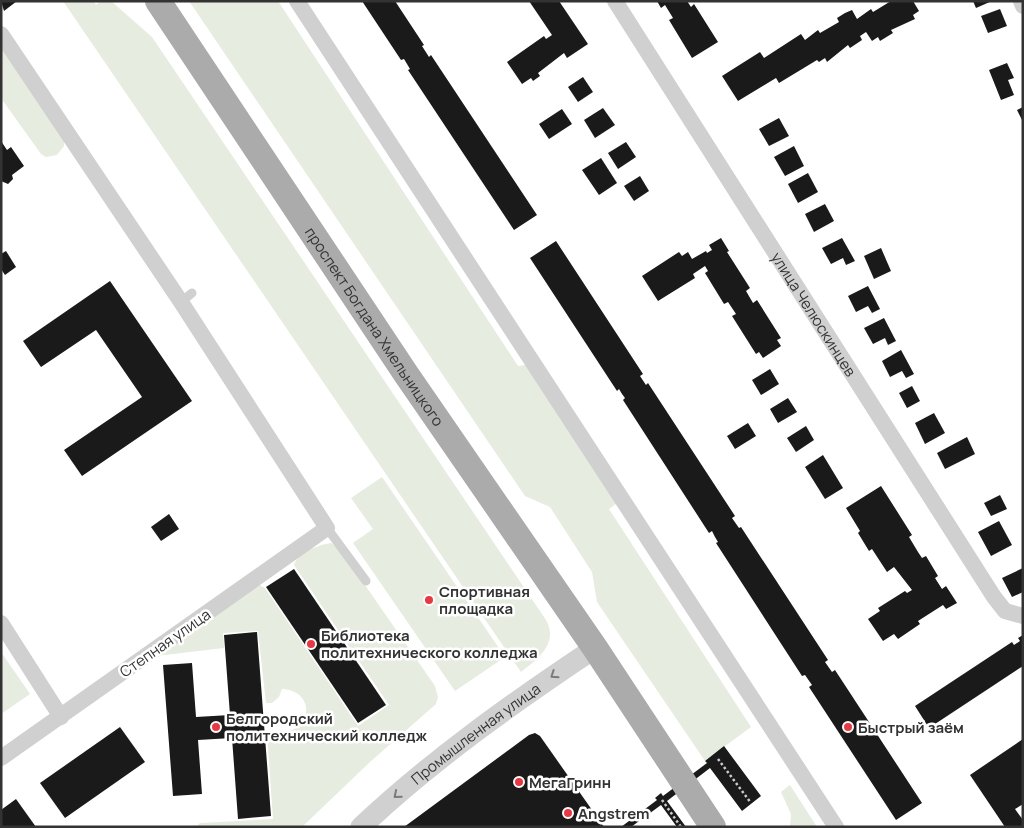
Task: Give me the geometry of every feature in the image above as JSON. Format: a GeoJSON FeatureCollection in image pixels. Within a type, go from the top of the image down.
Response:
{"type":"FeatureCollection","features":[{"type":"Feature","properties":{"kind":"main road","name":"проспект Богдана Хмельницкого"},"geometry":{"type":"LineString","coordinates":[[158,1],[406,374],[595,648],[714,827]]}},
{"type":"Feature","properties":{"kind":"main road"},"geometry":{"type":"LineString","coordinates":[[595,648],[590,665],[698,827]]}},
{"type":"Feature","properties":{"kind":"street"},"geometry":{"type":"LineString","coordinates":[[297,1],[836,827]]}},
{"type":"Feature","properties":{"kind":"street","name":"улица Челюскинцев"},"geometry":{"type":"LineString","coordinates":[[615,1],[994,597],[1005,611],[1023,616]]}},
{"type":"Feature","properties":{"kind":"street"},"geometry":{"type":"LineString","coordinates":[[1021,1],[1023,6]]}},
{"type":"Feature","properties":{"kind":"street"},"geometry":{"type":"LineString","coordinates":[[1,34],[187,297],[328,528]]}},
{"type":"Feature","properties":{"kind":"street","name":"Степная улица"},"geometry":{"type":"LineString","coordinates":[[1,758],[62,717],[328,528]]}},
{"type":"Feature","properties":{"kind":"street"},"geometry":{"type":"LineString","coordinates":[[1,623],[62,717]]}},
{"type":"Feature","properties":{"kind":"street","name":"Промышленная улица"},"geometry":{"type":"LineString","coordinates":[[361,827],[444,756],[534,689],[595,648]]}},
{"type":"Feature","properties":{"kind":"lane"},"geometry":{"type":"LineString","coordinates":[[328,528],[366,581]]}},
{"type":"Feature","properties":{"kind":"path"},"geometry":{"type":"LineString","coordinates":[[718,759],[751,804]]}},
{"type":"Feature","properties":{"kind":"path"},"geometry":{"type":"LineString","coordinates":[[662,800],[681,827]]}},
{"type":"Feature","properties":{"kind":"shaded area"},"geometry":{"type":"Polygon","coordinates":[[[63,1],[94,1],[96,5],[101,1],[111,1],[152,37],[546,620],[550,636],[545,650],[521,672],[63,1]]]}},
{"type":"Feature","properties":{"kind":"shaded area"},"geometry":{"type":"Polygon","coordinates":[[[189,1],[278,1],[518,366],[531,364],[620,501],[609,509],[751,727],[705,761],[597,602],[592,572],[550,507],[525,496],[189,1]]]}},
{"type":"Feature","properties":{"kind":"shaded area"},"geometry":{"type":"Polygon","coordinates":[[[1,46],[64,140],[64,146],[57,155],[46,157],[41,154],[1,98],[1,46]]]}},
{"type":"Feature","properties":{"kind":"shaded area","name":"Спортивная площадка"},"geometry":{"type":"Polygon","coordinates":[[[382,477],[505,657],[455,691],[353,543],[373,529],[351,498],[382,477]]]}},
{"type":"Feature","properties":{"kind":"shaded area"},"geometry":{"type":"Polygon","coordinates":[[[331,543],[340,549],[435,686],[438,697],[436,704],[370,762],[302,827],[196,827],[200,823],[273,819],[267,732],[282,733],[294,729],[302,723],[306,715],[306,706],[302,698],[294,692],[282,689],[279,697],[272,703],[266,703],[258,631],[223,633],[224,648],[156,656],[258,584],[265,588],[358,726],[389,705],[294,565],[305,552],[331,543]]]}},
{"type":"Feature","properties":{"kind":"shaded area"},"geometry":{"type":"Polygon","coordinates":[[[1,652],[30,694],[1,714],[1,652]]]}},
{"type":"Feature","properties":{"kind":"shaded area"},"geometry":{"type":"Polygon","coordinates":[[[790,785],[817,827],[790,827],[791,814],[781,792],[790,785]]]}},
{"type":"Feature","properties":{"kind":"building"},"geometry":{"type":"Polygon","coordinates":[[[1,1],[17,1],[4,11],[1,1]]]}},
{"type":"Feature","properties":{"kind":"building"},"geometry":{"type":"Polygon","coordinates":[[[362,1],[395,1],[424,45],[422,46],[429,57],[431,55],[537,215],[514,230],[408,70],[410,69],[404,59],[401,60],[362,1]]]}},
{"type":"Feature","properties":{"kind":"building"},"geometry":{"type":"Polygon","coordinates":[[[529,1],[559,1],[588,44],[567,58],[564,53],[538,73],[540,76],[533,81],[531,78],[522,84],[507,62],[544,36],[546,39],[552,35],[529,1]]]}},
{"type":"Feature","properties":{"kind":"building"},"geometry":{"type":"Polygon","coordinates":[[[657,1],[687,1],[691,7],[694,4],[718,42],[692,58],[669,20],[673,18],[665,5],[661,8],[657,1]]]}},
{"type":"Feature","properties":{"kind":"building"},"geometry":{"type":"Polygon","coordinates":[[[891,1],[913,1],[919,11],[913,15],[915,19],[891,30],[893,33],[880,41],[878,37],[872,41],[866,32],[860,36],[862,40],[850,48],[848,45],[827,62],[825,58],[819,62],[817,60],[779,83],[776,78],[738,101],[722,76],[760,52],[764,58],[801,34],[805,40],[818,30],[820,33],[839,22],[837,18],[845,13],[852,10],[857,19],[871,9],[873,12],[891,1]]]}},
{"type":"Feature","properties":{"kind":"building"},"geometry":{"type":"Polygon","coordinates":[[[973,1],[992,1],[976,8],[973,1]]]}},
{"type":"Feature","properties":{"kind":"building"},"geometry":{"type":"Polygon","coordinates":[[[1000,9],[1007,26],[988,33],[981,16],[1000,9]]]}},
{"type":"Feature","properties":{"kind":"building"},"geometry":{"type":"Polygon","coordinates":[[[1007,63],[1014,78],[1008,80],[1014,95],[1001,100],[989,70],[1007,63]]]}},
{"type":"Feature","properties":{"kind":"building"},"geometry":{"type":"Polygon","coordinates":[[[583,77],[593,92],[578,102],[568,87],[583,77]]]}},
{"type":"Feature","properties":{"kind":"building"},"geometry":{"type":"Polygon","coordinates":[[[1023,107],[1023,122],[1017,110],[1023,107]]]}},
{"type":"Feature","properties":{"kind":"building"},"geometry":{"type":"Polygon","coordinates":[[[603,108],[615,125],[595,138],[584,120],[603,108]]]}},
{"type":"Feature","properties":{"kind":"building"},"geometry":{"type":"Polygon","coordinates":[[[562,109],[572,124],[549,139],[539,124],[562,109]]]}},
{"type":"Feature","properties":{"kind":"building"},"geometry":{"type":"Polygon","coordinates":[[[779,118],[789,136],[769,146],[759,129],[779,118]]]}},
{"type":"Feature","properties":{"kind":"building"},"geometry":{"type":"Polygon","coordinates":[[[1,141],[7,150],[11,147],[24,166],[12,175],[13,179],[8,184],[1,181],[1,141]]]}},
{"type":"Feature","properties":{"kind":"building"},"geometry":{"type":"Polygon","coordinates":[[[626,142],[636,157],[618,169],[608,153],[626,142]]]}},
{"type":"Feature","properties":{"kind":"building"},"geometry":{"type":"Polygon","coordinates":[[[794,146],[804,166],[785,176],[774,157],[794,146]]]}},
{"type":"Feature","properties":{"kind":"building"},"geometry":{"type":"Polygon","coordinates":[[[601,158],[617,183],[599,195],[582,170],[601,158]]]}},
{"type":"Feature","properties":{"kind":"building"},"geometry":{"type":"Polygon","coordinates":[[[808,173],[818,192],[798,203],[788,184],[808,173]]]}},
{"type":"Feature","properties":{"kind":"building"},"geometry":{"type":"Polygon","coordinates":[[[640,176],[649,191],[634,201],[624,186],[640,176]]]}},
{"type":"Feature","properties":{"kind":"building"},"geometry":{"type":"Polygon","coordinates":[[[825,204],[834,221],[814,232],[805,214],[825,204]]]}},
{"type":"Feature","properties":{"kind":"building"},"geometry":{"type":"Polygon","coordinates":[[[721,238],[729,251],[727,252],[750,288],[746,291],[753,303],[757,300],[781,338],[777,340],[781,346],[763,358],[759,352],[756,354],[732,316],[736,314],[728,302],[724,304],[705,273],[708,271],[705,266],[693,274],[695,278],[658,301],[642,276],[679,252],[682,256],[688,252],[692,259],[706,251],[707,253],[712,250],[709,245],[721,238]]]}},
{"type":"Feature","properties":{"kind":"building"},"geometry":{"type":"Polygon","coordinates":[[[842,238],[855,261],[846,265],[843,258],[831,264],[822,248],[842,238]]]}},
{"type":"Feature","properties":{"kind":"building"},"geometry":{"type":"Polygon","coordinates":[[[556,241],[643,374],[640,376],[646,385],[648,383],[735,516],[732,518],[739,528],[741,527],[828,660],[825,662],[832,672],[835,670],[922,803],[896,820],[809,687],[812,685],[805,675],[802,676],[716,543],[718,542],[712,531],[709,533],[623,400],[625,398],[619,389],[617,391],[530,258],[556,241]]]}},
{"type":"Feature","properties":{"kind":"building"},"geometry":{"type":"Polygon","coordinates":[[[881,248],[891,271],[874,279],[864,256],[881,248]]]}},
{"type":"Feature","properties":{"kind":"building"},"geometry":{"type":"Polygon","coordinates":[[[6,251],[16,267],[5,275],[1,269],[1,254],[6,251]]]}},
{"type":"Feature","properties":{"kind":"building"},"geometry":{"type":"Polygon","coordinates":[[[110,281],[192,401],[82,476],[64,450],[142,397],[96,330],[41,367],[23,341],[110,281]]]}},
{"type":"Feature","properties":{"kind":"building"},"geometry":{"type":"Polygon","coordinates":[[[868,286],[880,309],[872,313],[868,306],[856,312],[848,296],[868,286]]]}},
{"type":"Feature","properties":{"kind":"building"},"geometry":{"type":"Polygon","coordinates":[[[884,318],[896,341],[888,345],[885,338],[873,344],[864,328],[884,318]]]}},
{"type":"Feature","properties":{"kind":"building"},"geometry":{"type":"Polygon","coordinates":[[[901,350],[914,374],[906,378],[902,371],[890,377],[882,361],[901,350]]]}},
{"type":"Feature","properties":{"kind":"building"},"geometry":{"type":"Polygon","coordinates":[[[770,369],[779,384],[761,395],[752,380],[770,369]]]}},
{"type":"Feature","properties":{"kind":"building"},"geometry":{"type":"Polygon","coordinates":[[[912,386],[920,401],[907,408],[899,393],[912,386]]]}},
{"type":"Feature","properties":{"kind":"building"},"geometry":{"type":"Polygon","coordinates":[[[788,398],[797,412],[778,423],[770,409],[788,398]]]}},
{"type":"Feature","properties":{"kind":"building"},"geometry":{"type":"Polygon","coordinates":[[[934,413],[945,433],[925,444],[915,423],[934,413]]]}},
{"type":"Feature","properties":{"kind":"building"},"geometry":{"type":"Polygon","coordinates":[[[748,423],[756,436],[735,449],[727,436],[748,423]]]}},
{"type":"Feature","properties":{"kind":"building"},"geometry":{"type":"Polygon","coordinates":[[[806,426],[814,440],[796,452],[787,438],[806,426]]]}},
{"type":"Feature","properties":{"kind":"building"},"geometry":{"type":"Polygon","coordinates":[[[967,437],[975,454],[945,469],[937,453],[967,437]]]}},
{"type":"Feature","properties":{"kind":"building"},"geometry":{"type":"Polygon","coordinates":[[[823,455],[843,488],[825,499],[805,467],[823,455]]]}},
{"type":"Feature","properties":{"kind":"building"},"geometry":{"type":"Polygon","coordinates":[[[881,486],[912,535],[909,537],[918,552],[922,558],[926,556],[938,576],[935,578],[942,589],[946,586],[957,603],[946,609],[943,605],[918,621],[920,624],[898,639],[894,634],[883,641],[868,619],[880,611],[878,608],[905,591],[907,593],[912,590],[894,567],[887,572],[872,549],[869,551],[846,508],[881,486]]]}},
{"type":"Feature","properties":{"kind":"building"},"geometry":{"type":"Polygon","coordinates":[[[1000,495],[1007,509],[991,516],[984,503],[1000,495]]]}},
{"type":"Feature","properties":{"kind":"building"},"geometry":{"type":"Polygon","coordinates":[[[169,514],[179,529],[161,541],[151,527],[169,514]]]}},
{"type":"Feature","properties":{"kind":"building"},"geometry":{"type":"Polygon","coordinates":[[[999,521],[1012,545],[991,556],[978,532],[999,521]]]}},
{"type":"Feature","properties":{"kind":"building"},"geometry":{"type":"Polygon","coordinates":[[[1023,568],[1023,592],[1012,597],[1002,578],[1023,568]]]}},
{"type":"Feature","properties":{"kind":"building"},"geometry":{"type":"Polygon","coordinates":[[[294,569],[386,705],[358,723],[266,587],[294,569]]]}},
{"type":"Feature","properties":{"kind":"building","name":"Белгородский политехнический колледж"},"geometry":{"type":"Polygon","coordinates":[[[257,632],[271,816],[238,819],[232,738],[198,740],[202,794],[173,796],[163,665],[192,663],[196,717],[230,715],[224,635],[257,632]]]}},
{"type":"Feature","properties":{"kind":"building"},"geometry":{"type":"Polygon","coordinates":[[[1023,635],[1023,666],[929,728],[915,706],[1012,642],[1014,645],[1020,641],[1018,638],[1023,635]]]}},
{"type":"Feature","properties":{"kind":"building"},"geometry":{"type":"Polygon","coordinates":[[[120,727],[145,762],[65,818],[40,783],[120,727]]]}},
{"type":"Feature","properties":{"kind":"building","name":"МегаГринн"},"geometry":{"type":"Polygon","coordinates":[[[535,733],[540,736],[604,827],[404,827],[529,735],[535,733]]]}},
{"type":"Feature","properties":{"kind":"building"},"geometry":{"type":"Polygon","coordinates":[[[1023,739],[1023,804],[1015,809],[1023,820],[1023,827],[1005,827],[970,775],[1023,739]]]}},
{"type":"Feature","properties":{"kind":"building"},"geometry":{"type":"Polygon","coordinates":[[[724,746],[761,796],[742,811],[710,768],[667,801],[686,827],[677,827],[661,805],[631,827],[621,827],[657,800],[655,798],[661,793],[663,796],[707,763],[705,761],[724,746]]]}},
{"type":"Feature","properties":{"kind":"building"},"geometry":{"type":"Polygon","coordinates":[[[16,799],[36,827],[1,827],[1,810],[16,799]]]}},
{"type":"Feature","properties":{"kind":"place","name":"Спортивная площадка"},"geometry":{"type":"Point","coordinates":[429,600]}},
{"type":"Feature","properties":{"kind":"place","name":"Библиотека политехнического колледжа"},"geometry":{"type":"Point","coordinates":[311,644]}},
{"type":"Feature","properties":{"kind":"place","name":"Белгородский политехнический колледж"},"geometry":{"type":"Point","coordinates":[216,727]}},
{"type":"Feature","properties":{"kind":"place","name":"Быстрый заём"},"geometry":{"type":"Point","coordinates":[848,727]}},
{"type":"Feature","properties":{"kind":"place","name":"МегаГринн"},"geometry":{"type":"Point","coordinates":[519,782]}},
{"type":"Feature","properties":{"kind":"place","name":"Angstrem"},"geometry":{"type":"Point","coordinates":[568,813]}}]}
